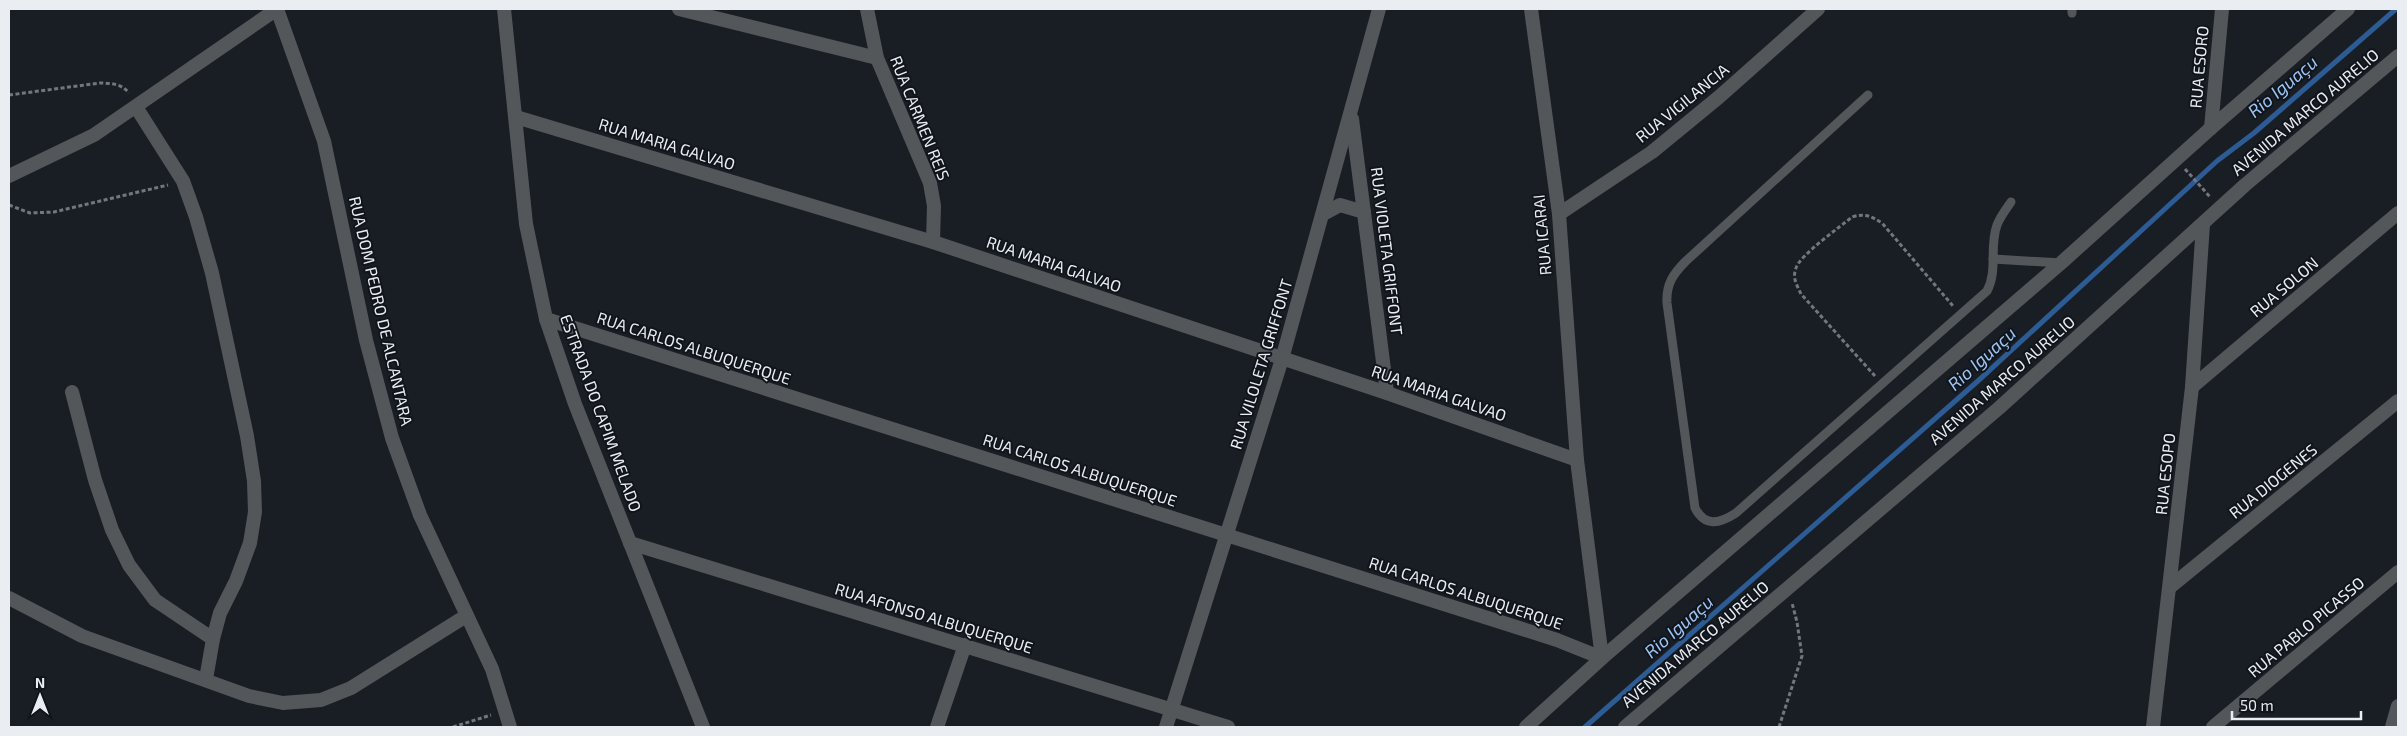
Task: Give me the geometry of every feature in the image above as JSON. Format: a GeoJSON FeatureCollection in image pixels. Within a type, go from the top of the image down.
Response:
{"type":"FeatureCollection","features":[{"type":"Feature","properties":{"kind":"street"},"geometry":{"type":"LineString","coordinates":[[9,176],[94,135],[277,9]]}},
{"type":"Feature","properties":{"kind":"street","name":"RUA DOM PEDRO DE ALCANTARA"},"geometry":{"type":"LineString","coordinates":[[277,9],[324,141],[366,340],[392,438],[420,515],[492,669],[510,727]]}},
{"type":"Feature","properties":{"kind":"street","name":"ESTRADA DO CAPIM MELADO"},"geometry":{"type":"LineString","coordinates":[[504,9],[526,224],[546,319],[575,404],[703,727]]}},
{"type":"Feature","properties":{"kind":"street"},"geometry":{"type":"LineString","coordinates":[[679,9],[877,58]]}},
{"type":"Feature","properties":{"kind":"street","name":"RUA CARMEN REIS"},"geometry":{"type":"LineString","coordinates":[[867,9],[877,58],[930,183],[934,206],[933,242]]}},
{"type":"Feature","properties":{"kind":"street","name":"RUA VILOLETA GRIFFONT"},"geometry":{"type":"LineString","coordinates":[[1166,727],[1282,359],[1352,112],[1378,9]]}},
{"type":"Feature","properties":{"kind":"street","name":"RUA ICARAI"},"geometry":{"type":"LineString","coordinates":[[1531,9],[1559,214],[1577,460],[1602,658]]}},
{"type":"Feature","properties":{"kind":"street","name":"RUA VIGILANCIA"},"geometry":{"type":"LineString","coordinates":[[1559,214],[1652,152],[1719,97],[1818,9]]}},
{"type":"Feature","properties":{"kind":"street","name":"RUA ESORO"},"geometry":{"type":"LineString","coordinates":[[2211,128],[2222,9]]}},
{"type":"Feature","properties":{"kind":"street"},"geometry":{"type":"LineString","coordinates":[[1526,727],[1602,658],[2061,263],[2211,128],[2348,9]]}},
{"type":"Feature","properties":{"kind":"street","name":"AVENIDA MARCO AURELIO"},"geometry":{"type":"LineString","coordinates":[[1625,727],[1999,408],[2203,224],[2398,56]]}},
{"type":"Feature","properties":{"kind":"street"},"geometry":{"type":"LineString","coordinates":[[136,107],[183,181],[212,273],[247,436],[254,481],[255,512],[250,543],[236,581],[220,614],[213,639],[206,679]]}},
{"type":"Feature","properties":{"kind":"street","name":"RUA VIOLETA GRIFFONT"},"geometry":{"type":"LineString","coordinates":[[1352,112],[1387,393]]}},
{"type":"Feature","properties":{"kind":"street","name":"RUA MARIA GALVAO"},"geometry":{"type":"LineString","coordinates":[[516,116],[933,242],[1387,393],[1577,460]]}},
{"type":"Feature","properties":{"kind":"street"},"geometry":{"type":"LineString","coordinates":[[1323,214],[1340,205],[1364,212]]}},
{"type":"Feature","properties":{"kind":"street","name":"RUA SOLON"},"geometry":{"type":"LineString","coordinates":[[2192,387],[2398,213]]}},
{"type":"Feature","properties":{"kind":"street","name":"RUA ESOPO"},"geometry":{"type":"LineString","coordinates":[[2153,727],[2192,387],[2203,224]]}},
{"type":"Feature","properties":{"kind":"street","name":"RUA CARLOS ALBUQUERQUE"},"geometry":{"type":"LineString","coordinates":[[546,319],[1557,640],[1602,658]]}},
{"type":"Feature","properties":{"kind":"street"},"geometry":{"type":"LineString","coordinates":[[72,392],[95,480],[112,530],[129,565],[155,600],[213,639]]}},
{"type":"Feature","properties":{"kind":"street","name":"RUA DIOGENES"},"geometry":{"type":"LineString","coordinates":[[2170,587],[2398,401]]}},
{"type":"Feature","properties":{"kind":"street","name":"RUA AFONSO ALBUQUERQUE"},"geometry":{"type":"LineString","coordinates":[[630,543],[1228,727]]}},
{"type":"Feature","properties":{"kind":"street","name":"RUA PABLO PICASSO"},"geometry":{"type":"LineString","coordinates":[[2213,727],[2398,572]]}},
{"type":"Feature","properties":{"kind":"street"},"geometry":{"type":"LineString","coordinates":[[9,598],[82,636],[249,696],[282,703],[321,700],[351,688],[466,616]]}},
{"type":"Feature","properties":{"kind":"street"},"geometry":{"type":"LineString","coordinates":[[938,727],[965,645]]}},
{"type":"Feature","properties":{"kind":"street"},"geometry":{"type":"LineString","coordinates":[[2392,727],[2398,706]]}},
{"type":"Feature","properties":{"kind":"lane"},"geometry":{"type":"LineString","coordinates":[[1868,95],[1686,261],[1669,282],[1666,292],[1668,313],[1695,508],[1707,522],[1716,523],[1736,513],[1961,316],[1987,291],[1992,282],[1997,226],[2011,202]]}},
{"type":"Feature","properties":{"kind":"lane"},"geometry":{"type":"LineString","coordinates":[[1993,259],[2061,263]]}},
{"type":"Feature","properties":{"kind":"path"},"geometry":{"type":"LineString","coordinates":[[9,95],[90,84],[112,83],[127,90],[136,107]]}},
{"type":"Feature","properties":{"kind":"path"},"geometry":{"type":"LineString","coordinates":[[2182,165],[2214,202]]}},
{"type":"Feature","properties":{"kind":"path"},"geometry":{"type":"LineString","coordinates":[[9,205],[30,213],[54,212],[183,181]]}},
{"type":"Feature","properties":{"kind":"path"},"geometry":{"type":"LineString","coordinates":[[1882,384],[1801,294],[1794,281],[1796,268],[1802,258],[1852,217],[1863,214],[1872,216],[1882,223],[1961,316]]}},
{"type":"Feature","properties":{"kind":"path"},"geometry":{"type":"LineString","coordinates":[[1779,727],[1802,656],[1797,622],[1787,588]]}},
{"type":"Feature","properties":{"kind":"path"},"geometry":{"type":"LineString","coordinates":[[453,727],[506,711]]}},
{"type":"Feature","properties":{"kind":"waterway","name":"Rio Iguaçu"},"geometry":{"type":"LineString","coordinates":[[1585,727],[1979,380],[2217,161],[2254,133],[2396,9]]}}]}
